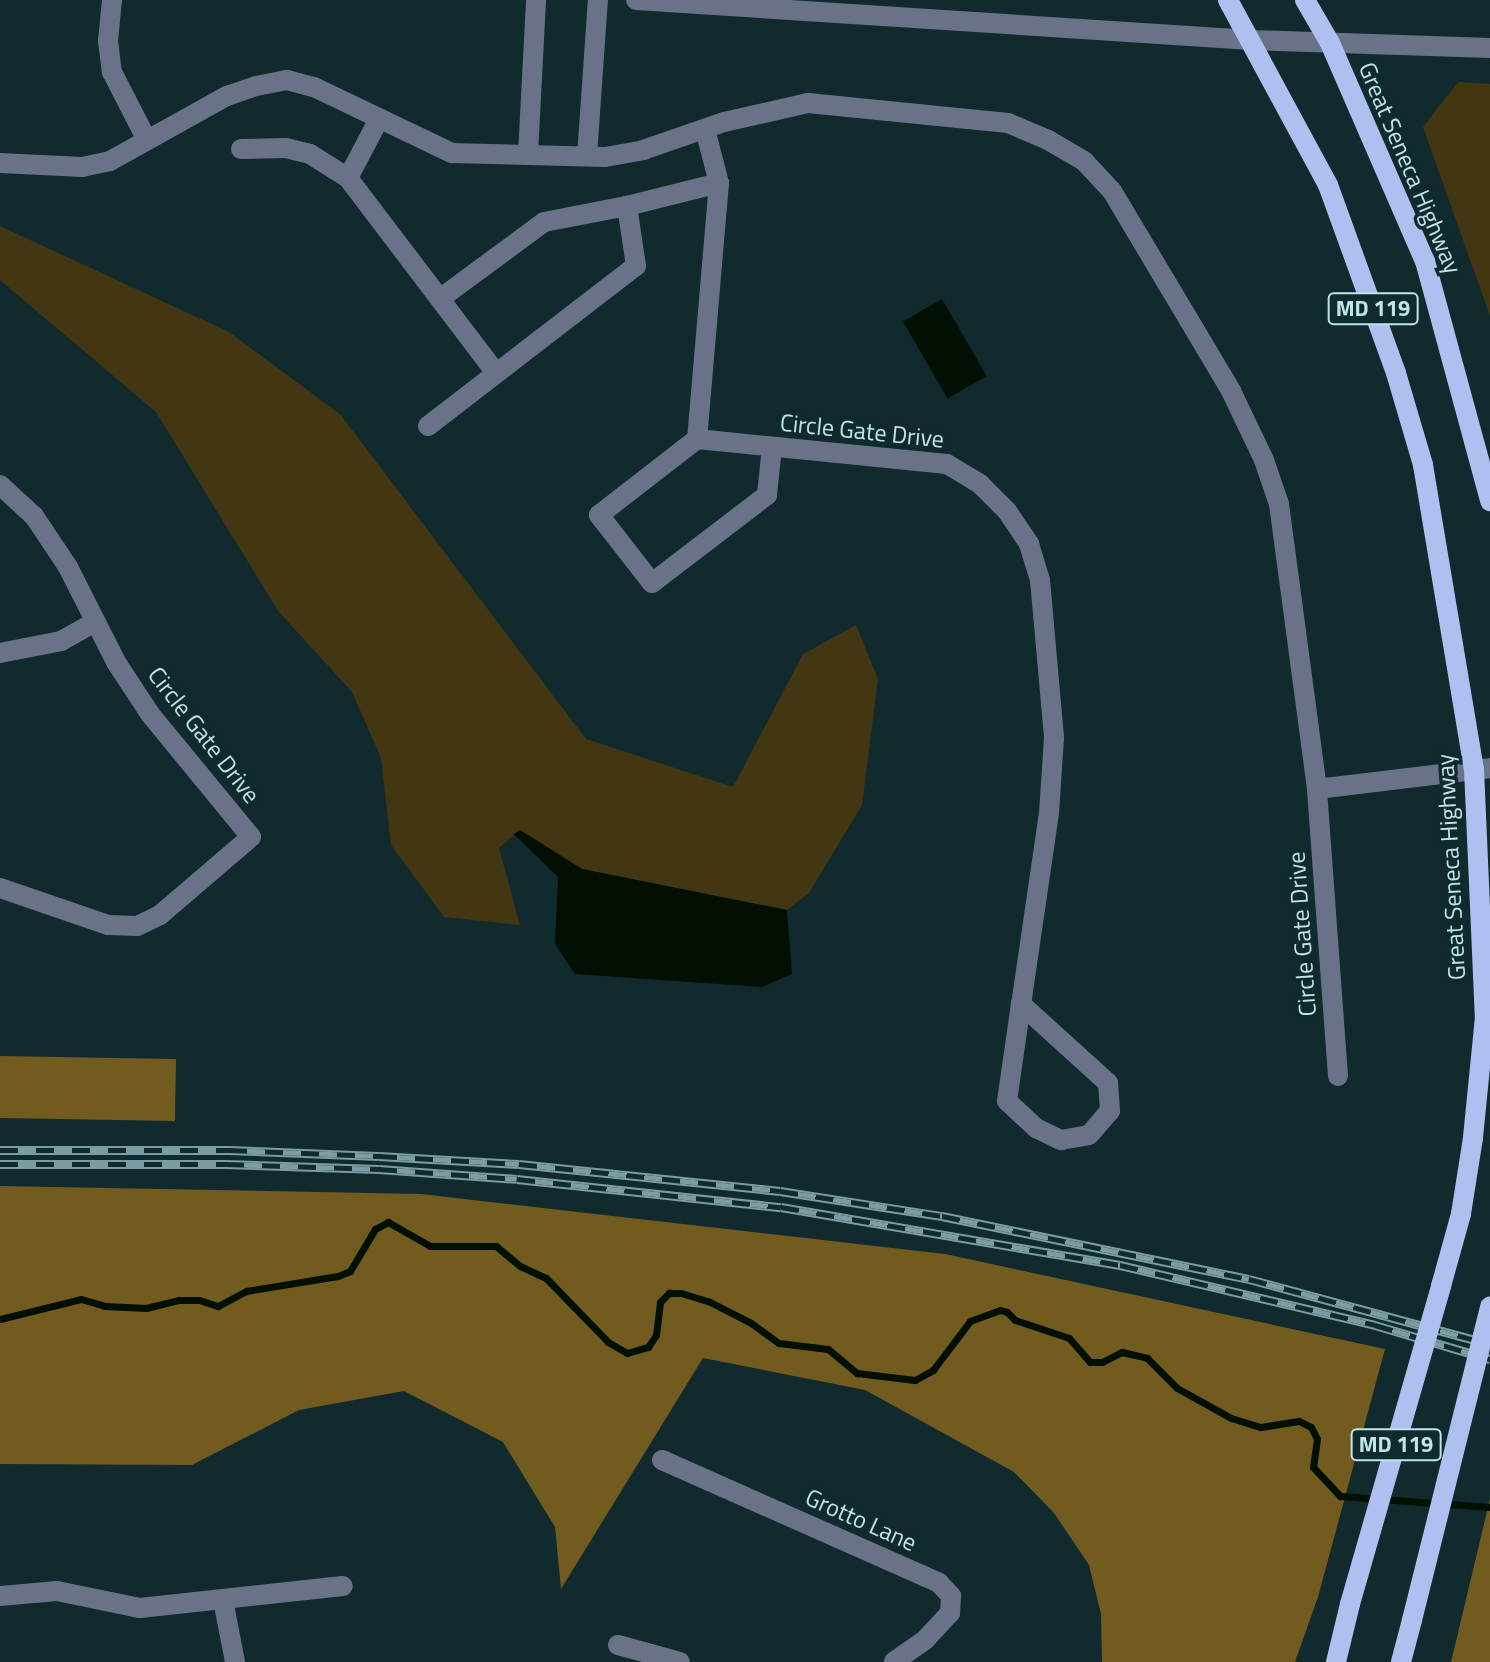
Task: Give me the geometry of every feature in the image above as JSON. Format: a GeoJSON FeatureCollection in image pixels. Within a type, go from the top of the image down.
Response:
{"type":"FeatureCollection","features":[{"type":"Feature","properties":{"kind":"main road","name":"Great Seneca Highway"},"geometry":{"type":"LineString","coordinates":[[1228,0],[1328,185],[1396,373],[1423,465],[1482,768],[1485,1017],[1473,1138],[1461,1214],[1336,1662]]}},
{"type":"Feature","properties":{"kind":"main road","name":"Great Seneca Highway"},"geometry":{"type":"LineString","coordinates":[[1305,0],[1330,43],[1425,261],[1490,501]]}},
{"type":"Feature","properties":{"kind":"main road","name":"MD 119"},"geometry":{"type":"LineString","coordinates":[[1401,1662],[1490,1307]]}},
{"type":"Feature","properties":{"kind":"street"},"geometry":{"type":"LineString","coordinates":[[112,0],[108,41],[112,72],[147,140]]}},
{"type":"Feature","properties":{"kind":"street"},"geometry":{"type":"LineString","coordinates":[[528,154],[536,0]]}},
{"type":"Feature","properties":{"kind":"street"},"geometry":{"type":"LineString","coordinates":[[587,156],[598,0]]}},
{"type":"Feature","properties":{"kind":"street"},"geometry":{"type":"LineString","coordinates":[[636,0],[1251,40],[1490,48]]}},
{"type":"Feature","properties":{"kind":"street","name":"Circle Gate Drive"},"geometry":{"type":"LineString","coordinates":[[0,163],[82,167],[110,161],[227,96],[287,80],[314,87],[452,153],[587,156],[643,150],[705,129],[808,103],[958,115],[1008,123],[1048,140],[1084,161],[1103,181],[1231,391],[1264,460],[1279,504],[1317,789],[1338,1076]]}},
{"type":"Feature","properties":{"kind":"street"},"geometry":{"type":"LineString","coordinates":[[348,178],[379,119]]}},
{"type":"Feature","properties":{"kind":"street"},"geometry":{"type":"LineString","coordinates":[[705,129],[719,183],[697,439],[599,515],[652,583],[767,495],[772,447]]}},
{"type":"Feature","properties":{"kind":"street"},"geometry":{"type":"LineString","coordinates":[[241,149],[286,148],[310,154],[348,178],[496,373]]}},
{"type":"Feature","properties":{"kind":"street"},"geometry":{"type":"LineString","coordinates":[[441,298],[544,222],[627,206],[719,183]]}},
{"type":"Feature","properties":{"kind":"street"},"geometry":{"type":"LineString","coordinates":[[428,426],[636,266],[627,206]]}},
{"type":"Feature","properties":{"kind":"street","name":"Circle Gate Drive"},"geometry":{"type":"LineString","coordinates":[[697,439],[947,464],[980,484],[1007,511],[1029,544],[1040,580],[1054,738],[1049,813],[1021,1004],[1007,1101],[1036,1128],[1061,1140],[1089,1135],[1110,1111],[1108,1083],[1021,1004]]}},
{"type":"Feature","properties":{"kind":"street","name":"Circle Gate Drive"},"geometry":{"type":"LineString","coordinates":[[0,485],[34,516],[68,567],[95,622],[150,714],[251,837],[160,915],[137,926],[108,925],[0,888]]}},
{"type":"Feature","properties":{"kind":"street"},"geometry":{"type":"LineString","coordinates":[[0,653],[61,641],[95,622]]}},
{"type":"Feature","properties":{"kind":"street"},"geometry":{"type":"LineString","coordinates":[[1317,789],[1482,768]]}},
{"type":"Feature","properties":{"kind":"street","name":"Grotto Lane"},"geometry":{"type":"LineString","coordinates":[[662,1460],[939,1583],[951,1596],[950,1613],[925,1640],[894,1662]]}},
{"type":"Feature","properties":{"kind":"street"},"geometry":{"type":"LineString","coordinates":[[0,1596],[57,1591],[140,1608],[343,1586]]}},
{"type":"Feature","properties":{"kind":"street"},"geometry":{"type":"LineString","coordinates":[[223,1600],[235,1662]]}},
{"type":"Feature","properties":{"kind":"street"},"geometry":{"type":"LineString","coordinates":[[618,1645],[680,1662]]}},
{"type":"Feature","properties":{"kind":"shaded area"},"geometry":{"type":"Polygon","coordinates":[[[1458,82],[1490,84],[1490,316],[1423,127],[1458,82]]]}},
{"type":"Feature","properties":{"kind":"shaded area"},"geometry":{"type":"Polygon","coordinates":[[[0,226],[229,332],[340,414],[586,739],[733,787],[803,654],[856,625],[878,679],[862,805],[809,893],[787,910],[582,869],[520,830],[499,848],[520,925],[444,917],[391,845],[381,758],[352,692],[278,611],[156,412],[0,280],[0,226]]]}},
{"type":"Feature","properties":{"kind":"shaded area"},"geometry":{"type":"Polygon","coordinates":[[[942,299],[986,376],[948,399],[903,322],[942,299]]]}},
{"type":"Feature","properties":{"kind":"shaded area"},"geometry":{"type":"Polygon","coordinates":[[[520,830],[582,869],[787,910],[792,974],[762,987],[575,974],[555,944],[558,877],[514,834],[520,830]]]}},
{"type":"Feature","properties":{"kind":"shaded area"},"geometry":{"type":"Polygon","coordinates":[[[0,1056],[176,1059],[175,1121],[0,1118],[0,1056]]]}},
{"type":"Feature","properties":{"kind":"shaded area"},"geometry":{"type":"Polygon","coordinates":[[[0,1186],[421,1194],[945,1254],[1385,1349],[1318,1597],[1295,1662],[1102,1662],[1101,1614],[1089,1565],[1054,1513],[1014,1472],[865,1390],[703,1358],[561,1589],[555,1527],[503,1442],[404,1391],[299,1410],[192,1465],[0,1464],[0,1186]]]}},
{"type":"Feature","properties":{"kind":"shaded area"},"geometry":{"type":"Polygon","coordinates":[[[1490,1499],[1490,1662],[1451,1662],[1490,1499]]]}},
{"type":"Feature","properties":{"kind":"waterway"},"geometry":{"type":"LineString","coordinates":[[0,1319],[81,1299],[105,1306],[146,1308],[179,1300],[199,1300],[218,1306],[246,1291],[338,1276],[350,1271],[375,1229],[388,1222],[430,1246],[496,1246],[520,1266],[546,1278],[608,1342],[627,1353],[648,1347],[656,1335],[660,1302],[669,1293],[681,1293],[710,1302],[751,1323],[779,1343],[828,1349],[857,1373],[915,1380],[933,1370],[970,1321],[1000,1310],[1015,1320],[1069,1338],[1090,1362],[1102,1362],[1122,1352],[1147,1358],[1177,1388],[1231,1418],[1261,1427],[1299,1421],[1311,1427],[1317,1439],[1313,1467],[1340,1496],[1490,1507]]}},
{"type":"Feature","properties":{"kind":"railway"},"geometry":{"type":"LineString","coordinates":[[0,1150],[229,1150],[379,1156],[519,1164],[780,1191],[942,1216],[1249,1279],[1490,1344]]}},
{"type":"Feature","properties":{"kind":"railway"},"geometry":{"type":"LineString","coordinates":[[0,1164],[226,1164],[379,1169],[517,1179],[781,1207],[1120,1265],[1375,1325],[1490,1359]]}}]}
